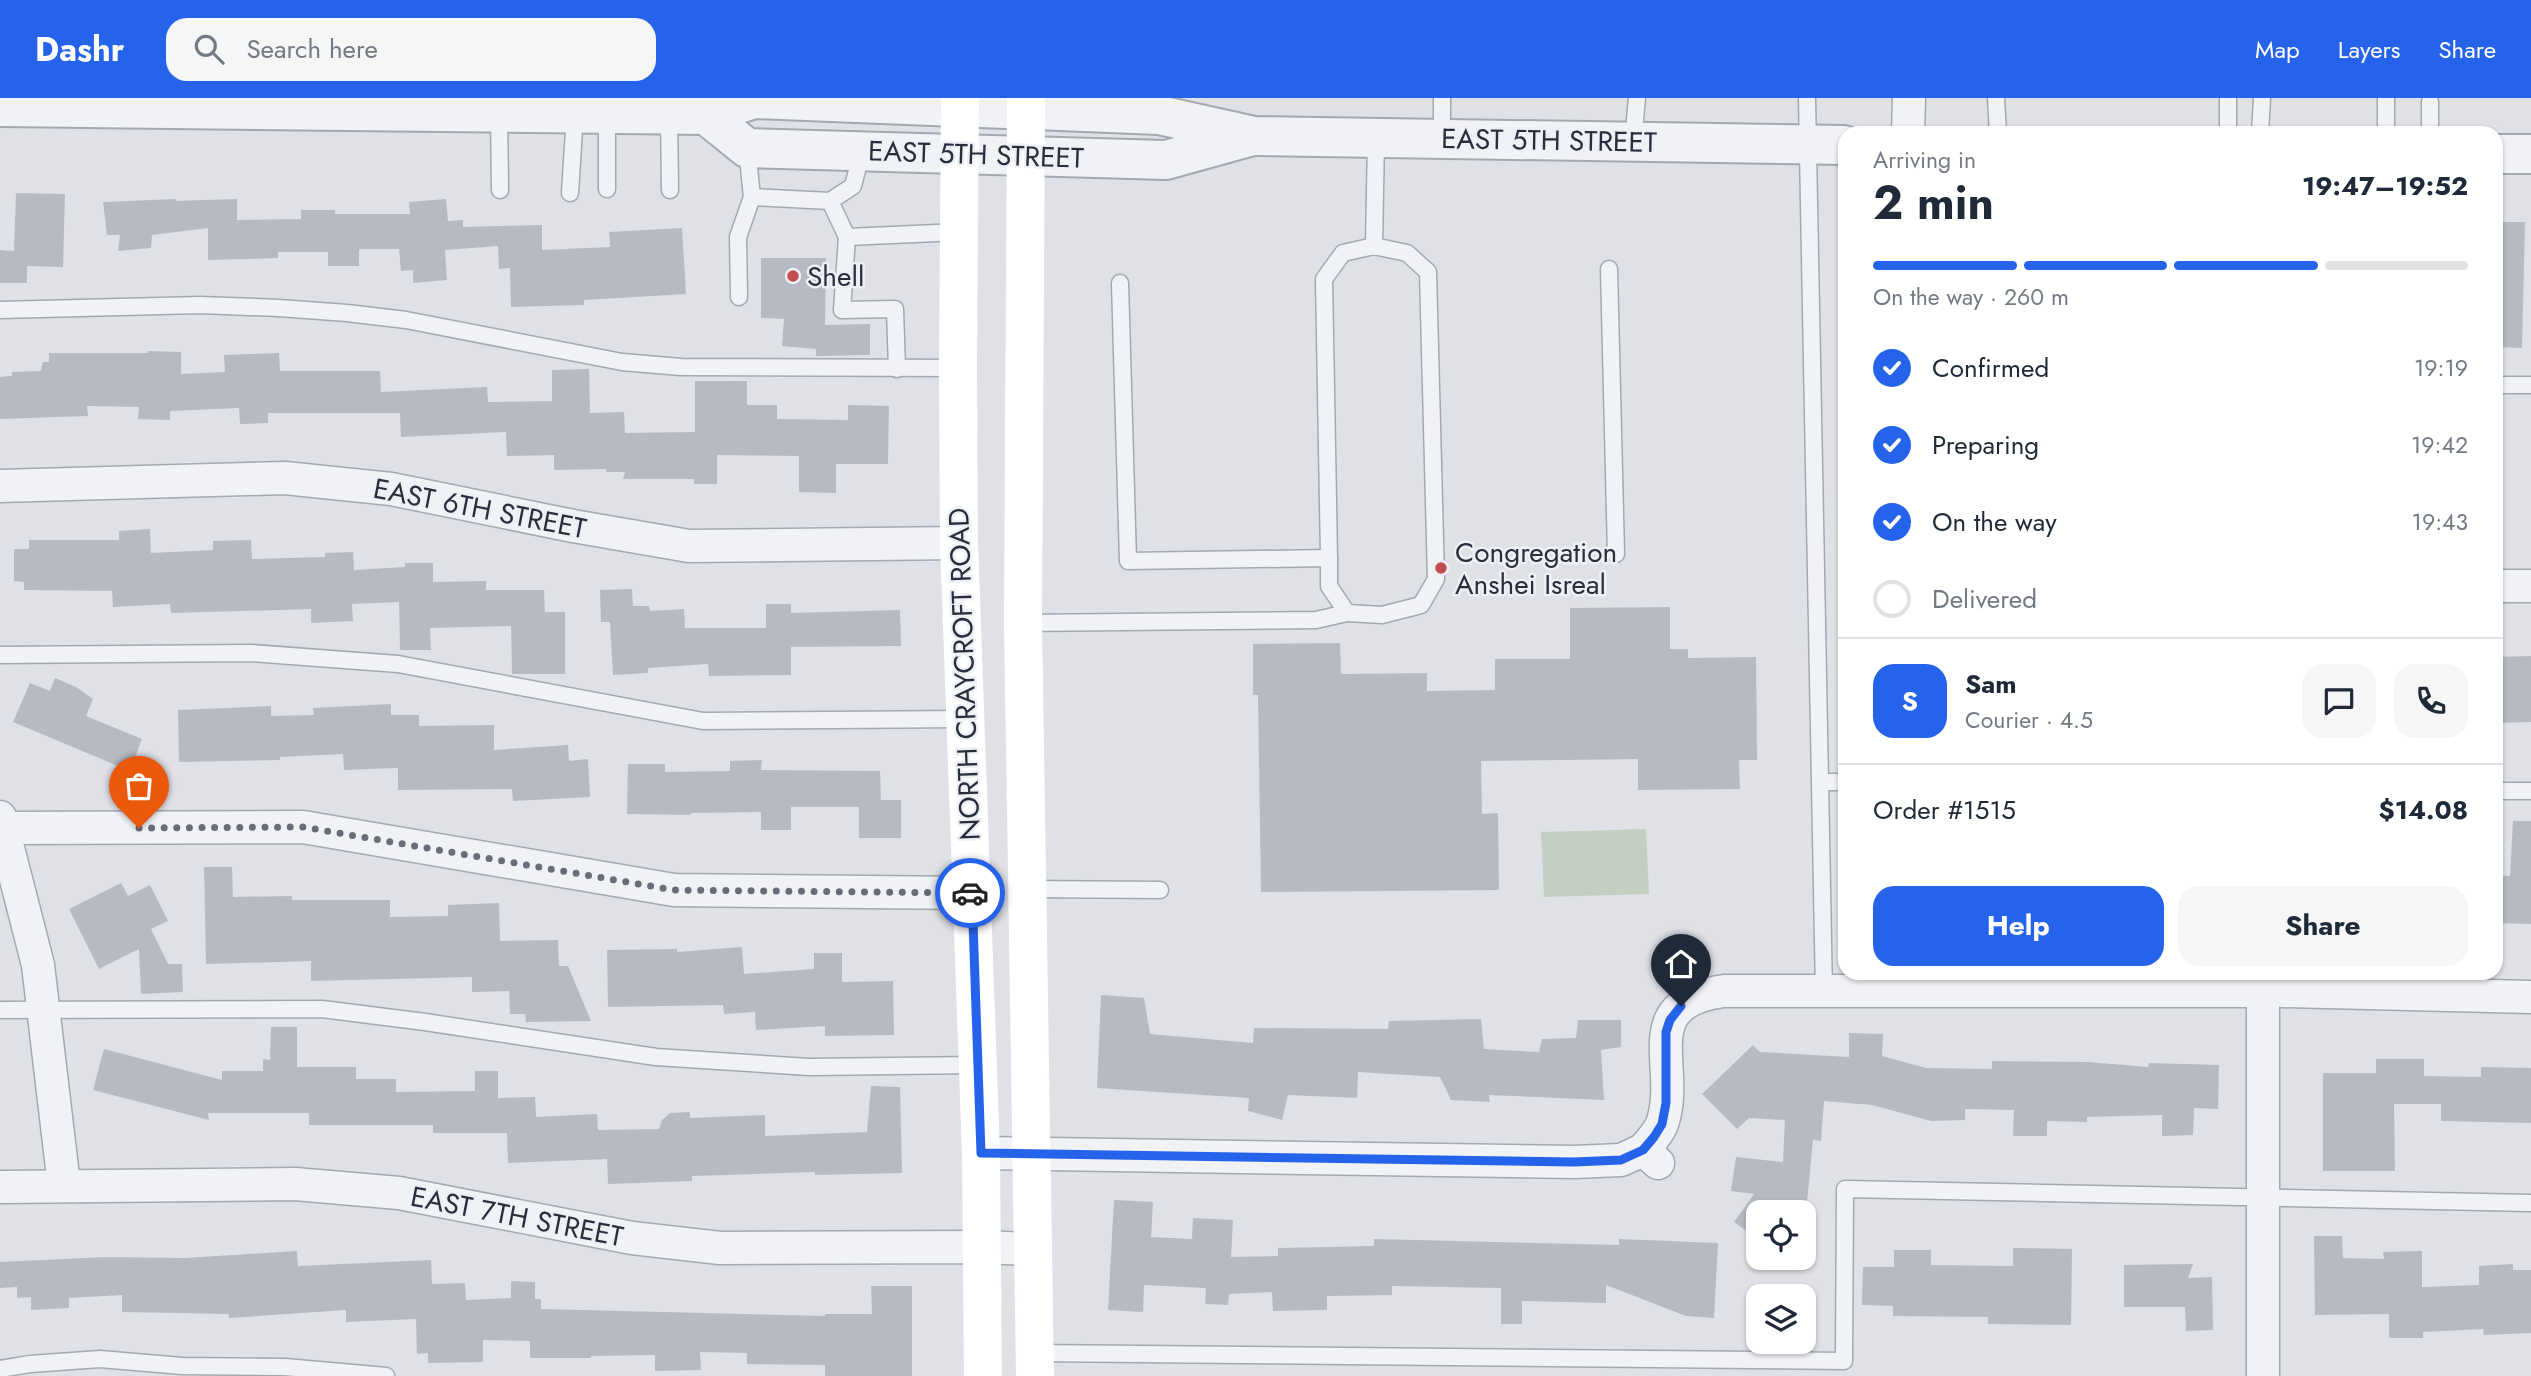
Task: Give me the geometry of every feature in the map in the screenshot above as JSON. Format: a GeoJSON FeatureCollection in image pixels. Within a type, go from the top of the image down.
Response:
{"type":"FeatureCollection","features":[{"type":"Feature","properties":{"kind":"main road","name":"NORTH CRAYCROFT ROAD"},"geometry":{"type":"LineString","coordinates":[[960,102],[959,543],[981,1153],[983,1376]]}},
{"type":"Feature","properties":{"kind":"main road","name":"NORTH CRAYCROFT ROAD"},"geometry":{"type":"LineString","coordinates":[[1026,104],[1023,623],[1035,1364]]}},
{"type":"Feature","properties":{"kind":"street"},"geometry":{"type":"LineString","coordinates":[[1908,126],[1909,98]]}},
{"type":"Feature","properties":{"kind":"street","name":"EAST 5TH STREET"},"geometry":{"type":"LineString","coordinates":[[0,107],[174,103],[440,105],[499,113],[687,115],[754,99],[960,102],[1026,104],[1159,115],[1255,136],[1827,145]]}},
{"type":"Feature","properties":{"kind":"street"},"geometry":{"type":"LineString","coordinates":[[687,115],[747,148]]}},
{"type":"Feature","properties":{"kind":"street","name":"EAST 5TH STREET"},"geometry":{"type":"LineString","coordinates":[[747,148],[1166,160],[1255,136]]}},
{"type":"Feature","properties":{"kind":"street"},"geometry":{"type":"LineString","coordinates":[[2503,154],[2531,154]]}},
{"type":"Feature","properties":{"kind":"street","name":"EAST 6TH STREET"},"geometry":{"type":"LineString","coordinates":[[0,486],[285,478],[391,489],[573,526],[689,546],[959,543]]}},
{"type":"Feature","properties":{"kind":"street"},"geometry":{"type":"LineString","coordinates":[[2503,586],[2531,586]]}},
{"type":"Feature","properties":{"kind":"street"},"geometry":{"type":"LineString","coordinates":[[64,1185],[38,965],[1,825],[303,827],[674,890],[972,893]]}},
{"type":"Feature","properties":{"kind":"street"},"geometry":{"type":"LineString","coordinates":[[2263,1376],[2265,987]]}},
{"type":"Feature","properties":{"kind":"street"},"geometry":{"type":"LineString","coordinates":[[981,1153],[1574,1162],[1651,1157],[1666,1103],[1666,1032],[1670,1020],[1681,1006],[1700,994],[1724,991],[1824,993],[2265,987],[2531,997]]}},
{"type":"Feature","properties":{"kind":"street","name":"EAST 7TH STREET"},"geometry":{"type":"LineString","coordinates":[[0,1187],[295,1184],[399,1193],[632,1238],[720,1248],[1033,1249]]}},
{"type":"Feature","properties":{"kind":"lane"},"geometry":{"type":"LineString","coordinates":[[1442,98],[1442,139]]}},
{"type":"Feature","properties":{"kind":"lane"},"geometry":{"type":"LineString","coordinates":[[1633,142],[1637,98]]}},
{"type":"Feature","properties":{"kind":"lane"},"geometry":{"type":"LineString","coordinates":[[1807,98],[1827,145],[1821,782],[1824,993]]}},
{"type":"Feature","properties":{"kind":"lane"},"geometry":{"type":"LineString","coordinates":[[1996,98],[1997,126]]}},
{"type":"Feature","properties":{"kind":"lane"},"geometry":{"type":"LineString","coordinates":[[2228,98],[2228,126]]}},
{"type":"Feature","properties":{"kind":"lane"},"geometry":{"type":"LineString","coordinates":[[2260,126],[2262,98]]}},
{"type":"Feature","properties":{"kind":"lane"},"geometry":{"type":"LineString","coordinates":[[2386,99],[2386,126]]}},
{"type":"Feature","properties":{"kind":"lane"},"geometry":{"type":"LineString","coordinates":[[2430,102],[2430,126]]}},
{"type":"Feature","properties":{"kind":"lane"},"geometry":{"type":"LineString","coordinates":[[499,113],[500,190]]}},
{"type":"Feature","properties":{"kind":"lane"},"geometry":{"type":"LineString","coordinates":[[591,114],[607,188]]}},
{"type":"Feature","properties":{"kind":"lane"},"geometry":{"type":"LineString","coordinates":[[570,193],[591,114]]}},
{"type":"Feature","properties":{"kind":"lane"},"geometry":{"type":"LineString","coordinates":[[670,190],[687,115]]}},
{"type":"Feature","properties":{"kind":"lane"},"geometry":{"type":"LineString","coordinates":[[1374,246],[1376,138]]}},
{"type":"Feature","properties":{"kind":"lane"},"geometry":{"type":"LineString","coordinates":[[739,297],[738,237],[752,197],[747,148]]}},
{"type":"Feature","properties":{"kind":"lane"},"geometry":{"type":"LineString","coordinates":[[752,197],[830,201],[853,186],[862,151]]}},
{"type":"Feature","properties":{"kind":"lane"},"geometry":{"type":"LineString","coordinates":[[830,201],[847,237],[842,310],[895,309],[897,369]]}},
{"type":"Feature","properties":{"kind":"lane"},"geometry":{"type":"LineString","coordinates":[[847,237],[959,232]]}},
{"type":"Feature","properties":{"kind":"lane"},"geometry":{"type":"LineString","coordinates":[[1023,623],[1316,620],[1347,613],[1382,615],[1420,606],[1436,579],[1427,272],[1408,253],[1374,246],[1343,253],[1324,279],[1329,586],[1347,613]]}},
{"type":"Feature","properties":{"kind":"lane"},"geometry":{"type":"LineString","coordinates":[[1609,269],[1616,554]]}},
{"type":"Feature","properties":{"kind":"lane"},"geometry":{"type":"LineString","coordinates":[[1120,284],[1128,561],[1329,558]]}},
{"type":"Feature","properties":{"kind":"lane"},"geometry":{"type":"LineString","coordinates":[[0,310],[200,305],[347,313],[406,320],[622,362],[681,367],[958,368]]}},
{"type":"Feature","properties":{"kind":"lane"},"geometry":{"type":"LineString","coordinates":[[2503,385],[2531,385]]}},
{"type":"Feature","properties":{"kind":"lane"},"geometry":{"type":"LineString","coordinates":[[0,655],[252,653],[398,664],[703,720],[965,719]]}},
{"type":"Feature","properties":{"kind":"lane"},"geometry":{"type":"LineString","coordinates":[[1821,782],[1838,782]]}},
{"type":"Feature","properties":{"kind":"lane"},"geometry":{"type":"LineString","coordinates":[[2503,791],[2531,792]]}},
{"type":"Feature","properties":{"kind":"lane"},"geometry":{"type":"LineString","coordinates":[[1026,889],[1160,891]]}},
{"type":"Feature","properties":{"kind":"lane"},"geometry":{"type":"LineString","coordinates":[[0,1010],[322,1009],[656,1057],[809,1067],[978,1065]]}},
{"type":"Feature","properties":{"kind":"lane"},"geometry":{"type":"LineString","coordinates":[[1035,1364],[1844,1361],[1845,1189],[2531,1203]]}},
{"type":"Feature","properties":{"kind":"lane"},"geometry":{"type":"LineString","coordinates":[[0,1369],[100,1359],[182,1366],[285,1367],[386,1376]]}},
{"type":"Feature","properties":{"kind":"green space"},"geometry":{"type":"Polygon","coordinates":[[[1646,829],[1649,894],[1544,897],[1541,832],[1646,829]]]}},
{"type":"Feature","properties":{"kind":"building"},"geometry":{"type":"Polygon","coordinates":[[[16,193],[65,194],[63,267],[27,266],[27,283],[0,283],[0,250],[14,251],[16,193]]]}},
{"type":"Feature","properties":{"kind":"building"},"geometry":{"type":"Polygon","coordinates":[[[237,199],[237,220],[301,219],[301,210],[335,210],[335,214],[410,214],[409,202],[446,199],[448,221],[463,220],[463,227],[542,225],[542,250],[610,247],[609,232],[682,228],[686,294],[584,300],[584,305],[511,307],[510,268],[499,269],[498,246],[445,250],[447,280],[413,283],[413,270],[401,271],[399,249],[359,249],[359,266],[328,266],[328,252],[278,252],[278,258],[208,260],[208,228],[152,235],[151,248],[118,251],[120,235],[107,235],[103,202],[237,199]]]}},
{"type":"Feature","properties":{"kind":"building"},"geometry":{"type":"Polygon","coordinates":[[[2503,222],[2525,222],[2522,348],[2503,347],[2503,222]]]}},
{"type":"Feature","properties":{"kind":"building"},"geometry":{"type":"Polygon","coordinates":[[[761,258],[826,258],[825,325],[870,324],[870,355],[816,356],[816,349],[782,346],[784,319],[761,318],[761,258]]]}},
{"type":"Feature","properties":{"kind":"building"},"geometry":{"type":"Polygon","coordinates":[[[181,352],[181,374],[225,372],[224,355],[279,353],[280,371],[380,371],[381,392],[487,387],[488,402],[552,401],[552,370],[589,369],[590,413],[624,412],[625,433],[695,432],[695,381],[747,381],[747,405],[777,405],[777,419],[848,420],[848,405],[889,406],[888,464],[836,464],[836,493],[799,492],[799,456],[717,455],[717,484],[694,484],[694,479],[623,479],[625,472],[606,472],[606,469],[554,470],[554,455],[507,456],[506,432],[401,437],[400,413],[268,413],[268,423],[240,424],[239,408],[170,411],[170,420],[138,419],[139,407],[87,406],[88,416],[0,419],[0,377],[12,376],[12,372],[41,371],[43,362],[49,362],[49,353],[181,352]]]}},
{"type":"Feature","properties":{"kind":"building"},"geometry":{"type":"Polygon","coordinates":[[[150,529],[151,553],[213,550],[213,541],[251,540],[252,559],[325,557],[325,553],[353,552],[354,570],[405,567],[405,563],[433,563],[433,582],[486,581],[486,590],[544,590],[545,612],[565,612],[565,674],[512,674],[511,626],[430,628],[431,650],[400,650],[399,602],[352,604],[353,621],[311,623],[311,609],[171,613],[170,604],[113,607],[112,591],[24,590],[24,582],[14,581],[14,549],[29,549],[29,540],[119,540],[119,531],[150,529]]]}},
{"type":"Feature","properties":{"kind":"building"},"geometry":{"type":"Polygon","coordinates":[[[632,589],[633,606],[649,606],[650,611],[684,609],[685,628],[766,628],[766,604],[791,604],[791,613],[900,610],[901,646],[791,647],[791,675],[709,676],[708,664],[648,668],[648,673],[613,675],[610,622],[601,622],[600,590],[632,589]]]}},
{"type":"Feature","properties":{"kind":"building"},"geometry":{"type":"Polygon","coordinates":[[[1670,607],[1670,649],[1688,649],[1688,658],[1756,657],[1757,760],[1739,760],[1740,789],[1638,790],[1638,759],[1481,761],[1482,814],[1498,813],[1499,890],[1261,892],[1258,695],[1253,695],[1253,644],[1340,643],[1341,674],[1427,673],[1427,691],[1495,690],[1495,659],[1570,659],[1570,608],[1670,607]]]}},
{"type":"Feature","properties":{"kind":"building"},"geometry":{"type":"Polygon","coordinates":[[[2531,656],[2531,722],[2503,723],[2503,657],[2531,656]]]}},
{"type":"Feature","properties":{"kind":"building"},"geometry":{"type":"Polygon","coordinates":[[[55,678],[76,687],[93,699],[86,716],[142,739],[130,771],[13,722],[30,683],[50,691],[55,678]]]}},
{"type":"Feature","properties":{"kind":"building"},"geometry":{"type":"Polygon","coordinates":[[[391,704],[391,715],[419,715],[419,726],[494,725],[494,750],[568,745],[569,761],[588,759],[590,797],[513,801],[512,789],[398,790],[398,768],[344,770],[343,754],[280,757],[280,760],[179,762],[178,710],[271,706],[271,716],[314,715],[313,708],[391,704]]]}},
{"type":"Feature","properties":{"kind":"building"},"geometry":{"type":"Polygon","coordinates":[[[762,760],[761,770],[880,771],[881,800],[901,800],[901,838],[859,838],[859,807],[791,807],[791,830],[761,830],[761,812],[627,814],[628,764],[665,764],[665,772],[730,771],[730,761],[762,760]]]}},
{"type":"Feature","properties":{"kind":"building"},"geometry":{"type":"Polygon","coordinates":[[[2513,821],[2531,821],[2531,924],[2503,923],[2503,876],[2510,876],[2513,821]]]}},
{"type":"Feature","properties":{"kind":"building"},"geometry":{"type":"Polygon","coordinates":[[[204,867],[232,867],[233,897],[292,896],[292,900],[390,900],[390,917],[448,916],[448,905],[499,903],[500,941],[558,940],[559,966],[568,966],[591,1021],[526,1022],[525,1014],[510,1014],[509,991],[472,992],[472,977],[311,981],[311,961],[206,964],[204,867]]]}},
{"type":"Feature","properties":{"kind":"building"},"geometry":{"type":"Polygon","coordinates":[[[121,883],[128,896],[150,885],[168,921],[151,929],[168,964],[182,964],[183,992],[141,994],[139,949],[99,969],[69,909],[121,883]]]}},
{"type":"Feature","properties":{"kind":"building"},"geometry":{"type":"Polygon","coordinates":[[[742,947],[744,974],[814,969],[814,953],[842,953],[842,982],[893,981],[894,1035],[825,1036],[825,1026],[756,1030],[755,1012],[724,1014],[723,1005],[608,1007],[607,950],[677,949],[677,952],[742,947]]]}},
{"type":"Feature","properties":{"kind":"building"},"geometry":{"type":"Polygon","coordinates":[[[1101,995],[1144,998],[1150,1034],[1253,1043],[1254,1028],[1388,1029],[1389,1021],[1481,1019],[1484,1049],[1539,1052],[1542,1039],[1576,1038],[1578,1020],[1621,1020],[1621,1047],[1601,1050],[1604,1100],[1489,1095],[1490,1102],[1451,1100],[1440,1077],[1358,1072],[1357,1098],[1288,1095],[1282,1120],[1248,1111],[1249,1098],[1097,1088],[1101,995]]]}},
{"type":"Feature","properties":{"kind":"building"},"geometry":{"type":"Polygon","coordinates":[[[271,1027],[297,1027],[297,1067],[356,1067],[356,1079],[396,1079],[396,1092],[475,1091],[475,1071],[498,1071],[498,1098],[535,1097],[536,1117],[597,1114],[598,1130],[659,1129],[662,1120],[670,1113],[690,1112],[690,1118],[765,1115],[765,1136],[867,1132],[871,1086],[900,1087],[902,1173],[815,1175],[815,1172],[692,1176],[692,1181],[608,1184],[607,1159],[508,1163],[507,1133],[433,1133],[433,1125],[309,1125],[309,1113],[208,1113],[209,1120],[93,1090],[104,1049],[222,1080],[222,1071],[263,1071],[263,1059],[270,1060],[271,1027]]]}},
{"type":"Feature","properties":{"kind":"building"},"geometry":{"type":"Polygon","coordinates":[[[1849,1033],[1883,1034],[1882,1056],[1926,1068],[1992,1069],[1992,1061],[2088,1062],[2148,1067],[2149,1063],[2219,1065],[2218,1109],[2194,1108],[2193,1135],[2162,1136],[2162,1115],[2087,1117],[2087,1122],[2047,1121],[2047,1136],[2013,1136],[2014,1110],[1965,1109],[1965,1120],[1931,1121],[1872,1105],[1824,1101],[1821,1141],[1813,1140],[1807,1200],[1750,1200],[1754,1194],[1731,1191],[1736,1157],[1783,1162],[1785,1120],[1749,1118],[1737,1129],[1702,1094],[1753,1045],[1760,1052],[1849,1057],[1849,1033]]]}},
{"type":"Feature","properties":{"kind":"building"},"geometry":{"type":"Polygon","coordinates":[[[2376,1059],[2424,1059],[2424,1076],[2481,1077],[2481,1067],[2531,1068],[2531,1123],[2441,1121],[2441,1104],[2394,1104],[2395,1171],[2323,1171],[2323,1073],[2376,1073],[2376,1059]]]}},
{"type":"Feature","properties":{"kind":"building"},"geometry":{"type":"Polygon","coordinates":[[[1114,1200],[1153,1202],[1151,1237],[1192,1239],[1193,1218],[1233,1220],[1231,1257],[1278,1256],[1278,1248],[1374,1246],[1374,1239],[1619,1245],[1619,1239],[1718,1243],[1714,1318],[1686,1316],[1606,1285],[1606,1303],[1522,1301],[1522,1324],[1501,1324],[1501,1288],[1392,1286],[1392,1295],[1327,1296],[1327,1310],[1273,1311],[1272,1292],[1229,1294],[1228,1305],[1205,1304],[1206,1288],[1144,1285],[1143,1312],[1108,1310],[1114,1200]]]}},
{"type":"Feature","properties":{"kind":"building"},"geometry":{"type":"Polygon","coordinates":[[[1746,1205],[1746,1231],[1734,1222],[1746,1205]]]}},
{"type":"Feature","properties":{"kind":"building"},"geometry":{"type":"Polygon","coordinates":[[[2314,1236],[2342,1236],[2343,1258],[2384,1259],[2383,1252],[2422,1251],[2422,1287],[2479,1285],[2479,1266],[2513,1264],[2513,1270],[2531,1270],[2531,1333],[2484,1335],[2483,1329],[2423,1332],[2423,1338],[2389,1338],[2389,1314],[2315,1315],[2314,1236]]]}},
{"type":"Feature","properties":{"kind":"building"},"geometry":{"type":"Polygon","coordinates":[[[2013,1248],[2072,1249],[2071,1325],[1988,1324],[1988,1317],[1893,1316],[1893,1306],[1862,1305],[1863,1267],[1894,1267],[1894,1250],[1931,1250],[1931,1265],[2013,1266],[2013,1248]]]}},
{"type":"Feature","properties":{"kind":"building"},"geometry":{"type":"Polygon","coordinates":[[[297,1251],[298,1266],[431,1260],[432,1284],[465,1283],[466,1300],[511,1298],[511,1281],[535,1282],[535,1299],[541,1299],[541,1309],[825,1316],[872,1314],[871,1286],[912,1286],[912,1376],[825,1376],[825,1365],[747,1364],[747,1353],[700,1352],[701,1370],[655,1371],[655,1355],[530,1358],[530,1341],[483,1340],[483,1362],[428,1363],[428,1353],[417,1354],[416,1319],[346,1322],[346,1310],[229,1318],[229,1314],[122,1312],[122,1295],[69,1298],[69,1308],[31,1310],[31,1297],[17,1298],[17,1287],[0,1288],[0,1262],[106,1257],[185,1258],[297,1251]]]}},
{"type":"Feature","properties":{"kind":"building"},"geometry":{"type":"Polygon","coordinates":[[[2193,1264],[2188,1278],[2212,1277],[2213,1330],[2186,1331],[2185,1307],[2124,1307],[2124,1265],[2193,1264]]]}},
{"type":"Feature","properties":{"kind":"way so far"},"geometry":{"type":"LineString","coordinates":[[139,828],[303,827],[674,890],[970,893]]}},
{"type":"Feature","properties":{"kind":"place","name":"Shell"},"geometry":{"type":"Point","coordinates":[793,276]}},
{"type":"Feature","properties":{"kind":"place","name":"Congregation Anshei Isreal"},"geometry":{"type":"Point","coordinates":[1441,568]}},
{"type":"Feature","properties":{"kind":"route"},"geometry":{"type":"LineString","coordinates":[[970,893],[981,1153],[1574,1162],[1621,1160],[1643,1150],[1662,1124],[1666,1103],[1666,1032],[1670,1020],[1681,1006]]}}]}
